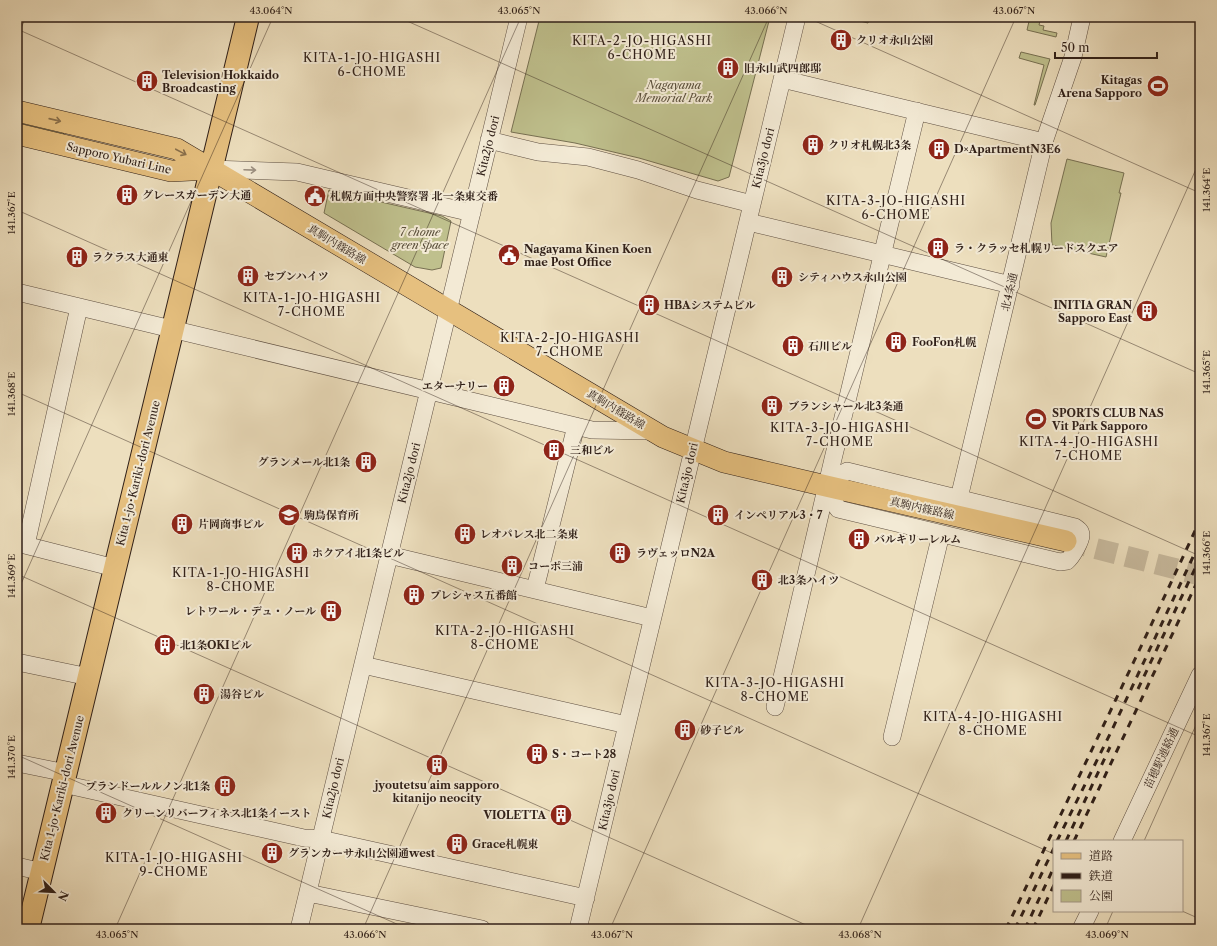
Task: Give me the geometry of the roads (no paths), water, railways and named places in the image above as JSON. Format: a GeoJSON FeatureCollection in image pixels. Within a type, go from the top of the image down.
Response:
{"type":"FeatureCollection","features":[{"type":"Feature","properties":{"kind":"highway","name":"Kita 1-jo･Kariki-dori Avenue"},"geometry":{"type":"LineString","coordinates":[[28,929],[248,17]]}},
{"type":"Feature","properties":{"kind":"main road","name":"Sapporo Yubari Line"},"geometry":{"type":"LineString","coordinates":[[17,111],[177,149],[211,169]]}},
{"type":"Feature","properties":{"kind":"main road","name":"Sapporo Yubari Line"},"geometry":{"type":"LineString","coordinates":[[17,134],[171,171],[211,169]]}},
{"type":"Feature","properties":{"kind":"main road","name":"真駒内篠路線"},"geometry":{"type":"LineString","coordinates":[[211,169],[663,437],[724,462],[1066,541]]}},
{"type":"Feature","properties":{"kind":"street","name":"Kita2jo dori"},"geometry":{"type":"LineString","coordinates":[[299,929],[519,17]]}},
{"type":"Feature","properties":{"kind":"street","name":"Kita3jo dori"},"geometry":{"type":"LineString","coordinates":[[578,929],[797,17]]}},
{"type":"Feature","properties":{"kind":"street","name":"北4条通"},"geometry":{"type":"LineString","coordinates":[[959,498],[1044,142],[1073,57],[1082,17]]}},
{"type":"Feature","properties":{"kind":"street"},"geometry":{"type":"LineString","coordinates":[[782,79],[1044,142]]}},
{"type":"Feature","properties":{"kind":"street"},"geometry":{"type":"LineString","coordinates":[[775,707],[826,486],[917,111]]}},
{"type":"Feature","properties":{"kind":"street"},"geometry":{"type":"LineString","coordinates":[[489,140],[538,152],[588,157],[638,170],[697,190],[752,204]]}},
{"type":"Feature","properties":{"kind":"street"},"geometry":{"type":"LineString","coordinates":[[211,169],[297,172],[472,213]]}},
{"type":"Feature","properties":{"kind":"street"},"geometry":{"type":"LineString","coordinates":[[748,222],[1011,285]]}},
{"type":"Feature","properties":{"kind":"street"},"geometry":{"type":"LineString","coordinates":[[17,292],[592,430],[653,431]]}},
{"type":"Feature","properties":{"kind":"street"},"geometry":{"type":"LineString","coordinates":[[79,307],[21,544],[115,568]]}},
{"type":"Feature","properties":{"kind":"street"},"geometry":{"type":"LineString","coordinates":[[534,589],[576,426]]}},
{"type":"Feature","properties":{"kind":"street"},"geometry":{"type":"LineString","coordinates":[[846,471],[1075,527],[1079,530],[1081,536],[1072,557],[1067,561],[1060,562],[838,509],[826,486],[846,471]]}},
{"type":"Feature","properties":{"kind":"street"},"geometry":{"type":"LineString","coordinates":[[892,737],[941,534]]}},
{"type":"Feature","properties":{"kind":"street"},"geometry":{"type":"LineString","coordinates":[[389,554],[652,618]]}},
{"type":"Feature","properties":{"kind":"street"},"geometry":{"type":"LineString","coordinates":[[17,662],[89,677]]}},
{"type":"Feature","properties":{"kind":"street"},"geometry":{"type":"LineString","coordinates":[[363,665],[627,725]]}},
{"type":"Feature","properties":{"kind":"street","name":"苗穂駅連絡通"},"geometry":{"type":"LineString","coordinates":[[1122,840],[1200,675]]}},
{"type":"Feature","properties":{"kind":"street"},"geometry":{"type":"LineString","coordinates":[[17,763],[64,778],[304,838],[321,839],[586,898]]}},
{"type":"Feature","properties":{"kind":"street"},"geometry":{"type":"LineString","coordinates":[[17,866],[42,872]]}},
{"type":"Feature","properties":{"kind":"street"},"geometry":{"type":"LineString","coordinates":[[308,893],[482,929]]}},
{"type":"Feature","properties":{"kind":"street"},"geometry":{"type":"LineString","coordinates":[[1081,929],[1090,912]]}},
{"type":"Feature","properties":{"kind":"tunnel"},"geometry":{"type":"LineString","coordinates":[[1066,541],[1200,575]]}},
{"type":"Feature","properties":{"kind":"railway"},"geometry":{"type":"LineString","coordinates":[[1006,929],[1200,520]]}},
{"type":"Feature","properties":{"kind":"railway"},"geometry":{"type":"LineString","coordinates":[[1057,840],[1111,732],[1200,542]]}},
{"type":"Feature","properties":{"kind":"railway"},"geometry":{"type":"LineString","coordinates":[[1138,689],[1200,558]]}},
{"type":"Feature","properties":{"kind":"railway"},"geometry":{"type":"LineString","coordinates":[[1074,840],[1200,576]]}},
{"type":"Feature","properties":{"kind":"railway"},"geometry":{"type":"LineString","coordinates":[[1066,840],[1110,747]]}},
{"type":"Feature","properties":{"kind":"railway"},"geometry":{"type":"LineString","coordinates":[[1015,929],[1053,850]]}},
{"type":"Feature","properties":{"kind":"railway"},"geometry":{"type":"LineString","coordinates":[[1025,929],[1053,869]]}},
{"type":"Feature","properties":{"kind":"railway"},"geometry":{"type":"LineString","coordinates":[[1033,929],[1053,887]]}},
{"type":"Feature","properties":{"kind":"place","name":"クリオ永山公園"},"geometry":{"type":"Point","coordinates":[841,40]}},
{"type":"Feature","properties":{"kind":"place","name":"旧永山武四郎邸"},"geometry":{"type":"Point","coordinates":[728,68]}},
{"type":"Feature","properties":{"kind":"place","name":"Television Hokkaido Broadcasting"},"geometry":{"type":"Point","coordinates":[147,81]}},
{"type":"Feature","properties":{"kind":"place","name":"Kitagas Arena Sapporo"},"geometry":{"type":"Point","coordinates":[1158,86]}},
{"type":"Feature","properties":{"kind":"place","name":"クリオ札幌北3条"},"geometry":{"type":"Point","coordinates":[813,145]}},
{"type":"Feature","properties":{"kind":"place","name":"D×ApartmentN3E6"},"geometry":{"type":"Point","coordinates":[939,149]}},
{"type":"Feature","properties":{"kind":"place","name":"グレースガーデン大通"},"geometry":{"type":"Point","coordinates":[127,195]}},
{"type":"Feature","properties":{"kind":"place","name":"札幌方面中央警察署 北一条東交番"},"geometry":{"type":"Point","coordinates":[315,196]}},
{"type":"Feature","properties":{"kind":"place","name":"ラ・クラッセ札幌リードスクエア"},"geometry":{"type":"Point","coordinates":[938,248]}},
{"type":"Feature","properties":{"kind":"place","name":"Nagayama Kinen Koen mae Post Office"},"geometry":{"type":"Point","coordinates":[509,255]}},
{"type":"Feature","properties":{"kind":"place","name":"ラクラス大通東"},"geometry":{"type":"Point","coordinates":[77,257]}},
{"type":"Feature","properties":{"kind":"place","name":"セブンハイツ"},"geometry":{"type":"Point","coordinates":[248,276]}},
{"type":"Feature","properties":{"kind":"place","name":"シティハウス永山公園"},"geometry":{"type":"Point","coordinates":[782,277]}},
{"type":"Feature","properties":{"kind":"place","name":"HBAシステムビル"},"geometry":{"type":"Point","coordinates":[649,305]}},
{"type":"Feature","properties":{"kind":"place","name":"INITIA GRAN Sapporo East"},"geometry":{"type":"Point","coordinates":[1147,311]}},
{"type":"Feature","properties":{"kind":"place","name":"FooFon札幌"},"geometry":{"type":"Point","coordinates":[896,342]}},
{"type":"Feature","properties":{"kind":"place","name":"石川ビル"},"geometry":{"type":"Point","coordinates":[793,346]}},
{"type":"Feature","properties":{"kind":"place","name":"エターナリー"},"geometry":{"type":"Point","coordinates":[504,386]}},
{"type":"Feature","properties":{"kind":"place","name":"ブランシャール北3条通"},"geometry":{"type":"Point","coordinates":[772,406]}},
{"type":"Feature","properties":{"kind":"place","name":"SPORTS CLUB NAS Vit Park Sapporo"},"geometry":{"type":"Point","coordinates":[1036,419]}},
{"type":"Feature","properties":{"kind":"place","name":"三和ビル"},"geometry":{"type":"Point","coordinates":[554,450]}},
{"type":"Feature","properties":{"kind":"place","name":"グランメール北1条"},"geometry":{"type":"Point","coordinates":[366,462]}},
{"type":"Feature","properties":{"kind":"place","name":"駒鳥保育所"},"geometry":{"type":"Point","coordinates":[289,515]}},
{"type":"Feature","properties":{"kind":"place","name":"インペリアル3・7"},"geometry":{"type":"Point","coordinates":[718,515]}},
{"type":"Feature","properties":{"kind":"place","name":"片岡商事ビル"},"geometry":{"type":"Point","coordinates":[182,524]}},
{"type":"Feature","properties":{"kind":"place","name":"レオパレス北二条東"},"geometry":{"type":"Point","coordinates":[465,534]}},
{"type":"Feature","properties":{"kind":"place","name":"バルキリーレルム"},"geometry":{"type":"Point","coordinates":[859,539]}},
{"type":"Feature","properties":{"kind":"place","name":"ホクアイ北1条ビル"},"geometry":{"type":"Point","coordinates":[297,553]}},
{"type":"Feature","properties":{"kind":"place","name":"ラヴェッロN2A"},"geometry":{"type":"Point","coordinates":[620,553]}},
{"type":"Feature","properties":{"kind":"place","name":"コーポ三浦"},"geometry":{"type":"Point","coordinates":[512,566]}},
{"type":"Feature","properties":{"kind":"place","name":"北3条ハイツ"},"geometry":{"type":"Point","coordinates":[762,580]}},
{"type":"Feature","properties":{"kind":"place","name":"プレシャス五番館"},"geometry":{"type":"Point","coordinates":[414,595]}},
{"type":"Feature","properties":{"kind":"place","name":"レトワール・デュ・ノール"},"geometry":{"type":"Point","coordinates":[331,611]}},
{"type":"Feature","properties":{"kind":"place","name":"北1条OKIビル"},"geometry":{"type":"Point","coordinates":[165,645]}},
{"type":"Feature","properties":{"kind":"place","name":"湯谷ビル"},"geometry":{"type":"Point","coordinates":[204,694]}},
{"type":"Feature","properties":{"kind":"place","name":"砂子ビル"},"geometry":{"type":"Point","coordinates":[685,730]}},
{"type":"Feature","properties":{"kind":"place","name":"S・コート28"},"geometry":{"type":"Point","coordinates":[537,754]}},
{"type":"Feature","properties":{"kind":"place","name":"jyoutetsu aim sapporo kitanijo neocity"},"geometry":{"type":"Point","coordinates":[437,765]}},
{"type":"Feature","properties":{"kind":"place","name":"プランドールルノン北1条"},"geometry":{"type":"Point","coordinates":[225,786]}},
{"type":"Feature","properties":{"kind":"place","name":"クリーンリバーフィネス北1条イースト"},"geometry":{"type":"Point","coordinates":[106,813]}},
{"type":"Feature","properties":{"kind":"place","name":"VIOLETTA"},"geometry":{"type":"Point","coordinates":[561,815]}},
{"type":"Feature","properties":{"kind":"place","name":"Grace札幌東"},"geometry":{"type":"Point","coordinates":[457,844]}},
{"type":"Feature","properties":{"kind":"place","name":"グランカーサ永山公園通west"},"geometry":{"type":"Point","coordinates":[272,853]}},
{"type":"Feature","properties":{"kind":"district","name":"KITA-2-JO-HIGASHI 6-CHOME"},"geometry":{"type":"Point","coordinates":[642,48]}},
{"type":"Feature","properties":{"kind":"district","name":"KITA-1-JO-HIGASHI 6-CHOME"},"geometry":{"type":"Point","coordinates":[372,65]}},
{"type":"Feature","properties":{"kind":"district","name":"KITA-3-JO-HIGASHI 6-CHOME"},"geometry":{"type":"Point","coordinates":[896,208]}},
{"type":"Feature","properties":{"kind":"district","name":"KITA-1-JO-HIGASHI 7-CHOME"},"geometry":{"type":"Point","coordinates":[312,305]}},
{"type":"Feature","properties":{"kind":"district","name":"KITA-2-JO-HIGASHI 7-CHOME"},"geometry":{"type":"Point","coordinates":[570,345]}},
{"type":"Feature","properties":{"kind":"district","name":"KITA-3-JO-HIGASHI 7-CHOME"},"geometry":{"type":"Point","coordinates":[840,435]}},
{"type":"Feature","properties":{"kind":"district","name":"KITA-4-JO-HIGASHI 7-CHOME"},"geometry":{"type":"Point","coordinates":[1089,449]}},
{"type":"Feature","properties":{"kind":"district","name":"KITA-1-JO-HIGASHI 8-CHOME"},"geometry":{"type":"Point","coordinates":[241,580]}},
{"type":"Feature","properties":{"kind":"district","name":"KITA-2-JO-HIGASHI 8-CHOME"},"geometry":{"type":"Point","coordinates":[505,638]}},
{"type":"Feature","properties":{"kind":"district","name":"KITA-3-JO-HIGASHI 8-CHOME"},"geometry":{"type":"Point","coordinates":[775,690]}},
{"type":"Feature","properties":{"kind":"district","name":"KITA-4-JO-HIGASHI 8-CHOME"},"geometry":{"type":"Point","coordinates":[993,724]}},
{"type":"Feature","properties":{"kind":"district","name":"KITA-1-JO-HIGASHI 9-CHOME"},"geometry":{"type":"Point","coordinates":[174,865]}},
{"type":"Feature","properties":{"kind":"park label","name":"Nagayama Memorial Park"},"geometry":{"type":"Point","coordinates":[674,91]}},
{"type":"Feature","properties":{"kind":"park label","name":"7 chome green space"},"geometry":{"type":"Point","coordinates":[420,238]}}]}
